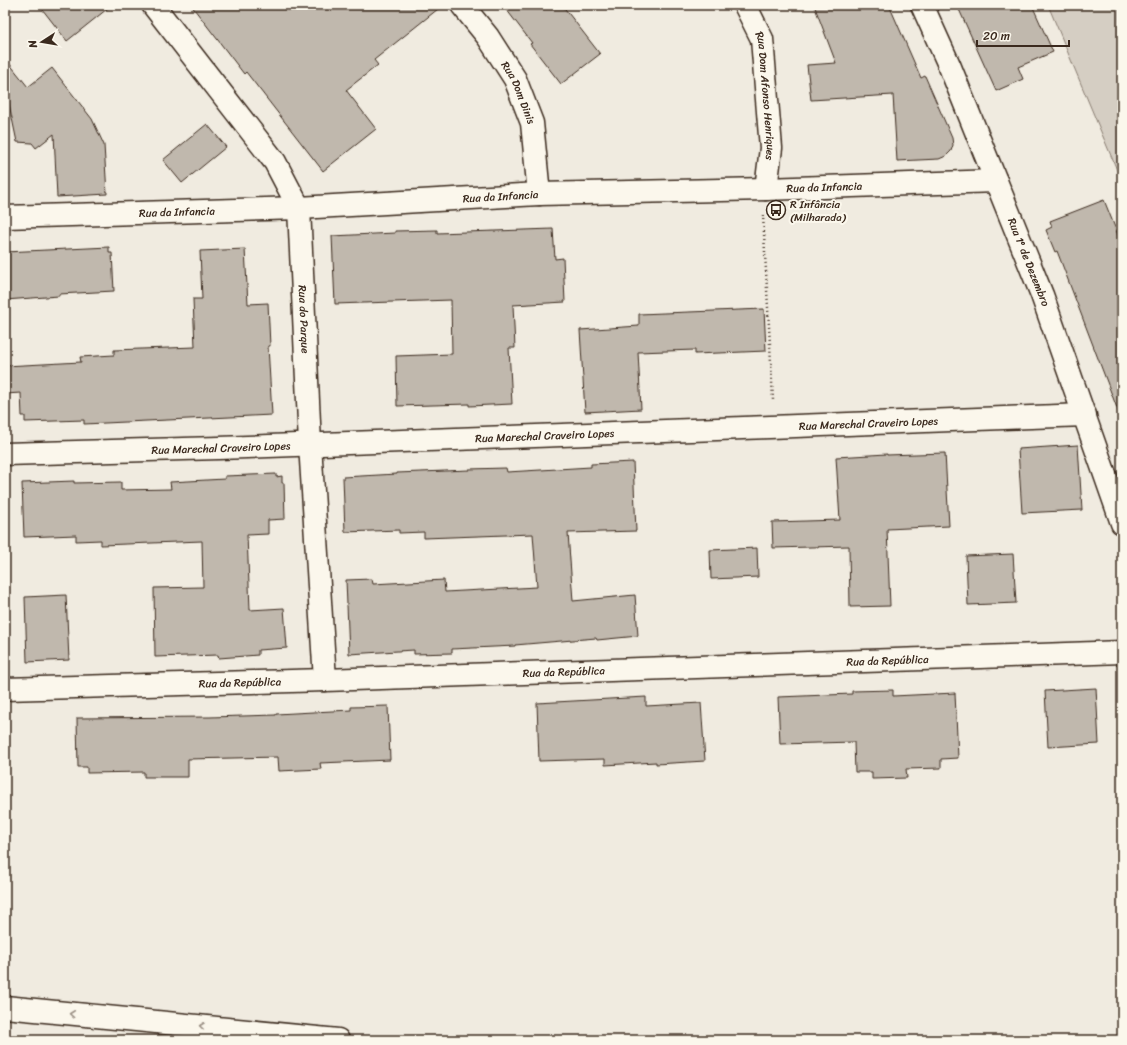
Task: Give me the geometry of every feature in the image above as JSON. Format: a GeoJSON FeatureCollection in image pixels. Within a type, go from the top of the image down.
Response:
{"type":"FeatureCollection","features":[{"type":"Feature","properties":{"kind":"main road","name":"Rua do Parque"},"geometry":{"type":"LineString","coordinates":[[153,5],[275,162],[299,208],[310,444],[325,680]]}},
{"type":"Feature","properties":{"kind":"main road","name":"Rua Dom Dinis"},"geometry":{"type":"LineString","coordinates":[[462,5],[488,37],[515,78],[532,123],[538,194]]}},
{"type":"Feature","properties":{"kind":"main road","name":"Rua Dom Afonso Henriques"},"geometry":{"type":"LineString","coordinates":[[746,5],[762,39],[771,148],[766,189]]}},
{"type":"Feature","properties":{"kind":"main road","name":"Rua 1º de Dezembro"},"geometry":{"type":"LineString","coordinates":[[922,5],[950,68],[1042,295],[1122,523]]}},
{"type":"Feature","properties":{"kind":"main road","name":"Rua da Infancia"},"geometry":{"type":"LineString","coordinates":[[9,212],[299,208],[538,194],[766,189],[996,181]]}},
{"type":"Feature","properties":{"kind":"main road","name":"Rua Marechal Craveiro Lopes"},"geometry":{"type":"LineString","coordinates":[[5,454],[1085,415]]}},
{"type":"Feature","properties":{"kind":"main road","name":"Rua da República"},"geometry":{"type":"LineString","coordinates":[[5,689],[325,680],[1122,652]]}},
{"type":"Feature","properties":{"kind":"main road"},"geometry":{"type":"LineString","coordinates":[[5,1007],[338,1040]]}},
{"type":"Feature","properties":{"kind":"path"},"geometry":{"type":"LineString","coordinates":[[763,211],[774,427]]}},
{"type":"Feature","properties":{"kind":"shaded area"},"geometry":{"type":"Polygon","coordinates":[[[1048,5],[1122,5],[1122,182],[1048,5]]]}},
{"type":"Feature","properties":{"kind":"building"},"geometry":{"type":"Polygon","coordinates":[[[39,5],[112,5],[67,41],[39,5]]]}},
{"type":"Feature","properties":{"kind":"building"},"geometry":{"type":"Polygon","coordinates":[[[191,5],[443,5],[374,60],[378,65],[346,90],[376,129],[323,171],[246,72],[244,74],[191,5]]]}},
{"type":"Feature","properties":{"kind":"building"},"geometry":{"type":"Polygon","coordinates":[[[503,5],[562,5],[600,54],[561,84],[530,44],[532,43],[503,5]]]}},
{"type":"Feature","properties":{"kind":"building"},"geometry":{"type":"Polygon","coordinates":[[[814,5],[889,5],[921,78],[925,76],[952,138],[953,145],[951,151],[946,156],[939,159],[897,161],[893,95],[811,100],[807,65],[836,63],[814,5]]]}},
{"type":"Feature","properties":{"kind":"building"},"geometry":{"type":"Polygon","coordinates":[[[957,5],[1032,5],[1053,52],[1018,67],[1023,79],[996,91],[957,5]]]}},
{"type":"Feature","properties":{"kind":"building"},"geometry":{"type":"Polygon","coordinates":[[[5,58],[28,87],[52,68],[92,119],[104,145],[107,194],[57,197],[54,134],[36,148],[32,143],[17,142],[5,85],[5,58]]]}},
{"type":"Feature","properties":{"kind":"building"},"geometry":{"type":"Polygon","coordinates":[[[207,124],[226,147],[182,183],[163,160],[207,124]]]}},
{"type":"Feature","properties":{"kind":"building"},"geometry":{"type":"Polygon","coordinates":[[[1104,200],[1122,245],[1122,416],[1120,416],[1057,251],[1055,252],[1046,230],[1052,227],[1050,221],[1104,200]]]}},
{"type":"Feature","properties":{"kind":"building"},"geometry":{"type":"Polygon","coordinates":[[[553,229],[555,259],[563,258],[565,302],[513,305],[515,348],[509,348],[512,404],[469,406],[469,404],[397,406],[396,356],[452,354],[451,300],[335,304],[332,236],[395,233],[395,231],[437,230],[437,233],[553,229]]]}},
{"type":"Feature","properties":{"kind":"building"},"geometry":{"type":"Polygon","coordinates":[[[109,247],[109,253],[112,253],[114,291],[59,294],[59,296],[5,300],[5,252],[109,247]]]}},
{"type":"Feature","properties":{"kind":"building"},"geometry":{"type":"Polygon","coordinates":[[[245,249],[248,304],[268,303],[270,346],[268,346],[272,415],[84,424],[84,420],[25,422],[25,416],[22,416],[21,393],[5,394],[5,366],[81,362],[80,357],[114,355],[114,350],[195,347],[193,299],[202,299],[200,251],[245,249]]]}},
{"type":"Feature","properties":{"kind":"building"},"geometry":{"type":"Polygon","coordinates":[[[764,309],[766,351],[695,354],[695,350],[638,352],[641,409],[585,412],[580,330],[639,326],[639,314],[764,309]]]}},
{"type":"Feature","properties":{"kind":"building"},"geometry":{"type":"Polygon","coordinates":[[[1078,445],[1082,510],[1022,513],[1018,449],[1078,445]]]}},
{"type":"Feature","properties":{"kind":"building"},"geometry":{"type":"Polygon","coordinates":[[[945,453],[949,526],[887,529],[890,606],[850,607],[849,546],[773,548],[772,522],[840,520],[836,457],[945,453]]]}},
{"type":"Feature","properties":{"kind":"building"},"geometry":{"type":"Polygon","coordinates":[[[633,462],[636,531],[568,533],[573,601],[635,595],[638,636],[597,640],[596,638],[515,646],[452,649],[452,653],[414,654],[414,650],[349,654],[346,580],[372,579],[373,584],[444,580],[445,592],[537,587],[533,534],[424,538],[424,532],[399,533],[399,530],[345,532],[343,477],[469,469],[506,468],[507,472],[591,467],[591,464],[633,462]]]}},
{"type":"Feature","properties":{"kind":"building"},"geometry":{"type":"Polygon","coordinates":[[[276,474],[276,477],[282,476],[282,483],[284,483],[285,519],[268,520],[268,534],[247,535],[250,610],[284,608],[287,648],[258,650],[258,655],[219,658],[218,655],[155,657],[154,588],[203,587],[202,541],[101,545],[101,540],[76,541],[76,535],[24,537],[22,483],[74,481],[74,483],[121,482],[121,490],[171,489],[170,482],[225,479],[225,476],[276,474]]]}},
{"type":"Feature","properties":{"kind":"building"},"geometry":{"type":"Polygon","coordinates":[[[757,548],[758,577],[711,579],[710,550],[757,548]]]}},
{"type":"Feature","properties":{"kind":"building"},"geometry":{"type":"Polygon","coordinates":[[[1013,554],[1016,603],[968,605],[966,556],[1013,554]]]}},
{"type":"Feature","properties":{"kind":"building"},"geometry":{"type":"Polygon","coordinates":[[[66,595],[69,660],[27,662],[25,597],[66,595]]]}},
{"type":"Feature","properties":{"kind":"building"},"geometry":{"type":"Polygon","coordinates":[[[1096,688],[1099,744],[1048,747],[1045,691],[1096,688]]]}},
{"type":"Feature","properties":{"kind":"building"},"geometry":{"type":"Polygon","coordinates":[[[893,690],[893,696],[955,693],[958,758],[941,759],[941,768],[906,769],[907,778],[872,779],[872,772],[855,772],[854,742],[780,744],[778,697],[852,694],[852,691],[893,690]]]}},
{"type":"Feature","properties":{"kind":"building"},"geometry":{"type":"Polygon","coordinates":[[[646,697],[646,706],[701,703],[705,761],[605,765],[605,759],[539,761],[537,703],[646,697]]]}},
{"type":"Feature","properties":{"kind":"building"},"geometry":{"type":"Polygon","coordinates":[[[388,706],[390,760],[320,763],[321,769],[279,771],[278,757],[188,759],[188,777],[144,777],[144,772],[87,773],[87,767],[78,767],[77,718],[276,715],[351,710],[351,707],[388,706]]]}},
{"type":"Feature","properties":{"kind":"place","name":"R Infância (Milharada)"},"geometry":{"type":"Point","coordinates":[776,210]}}]}
